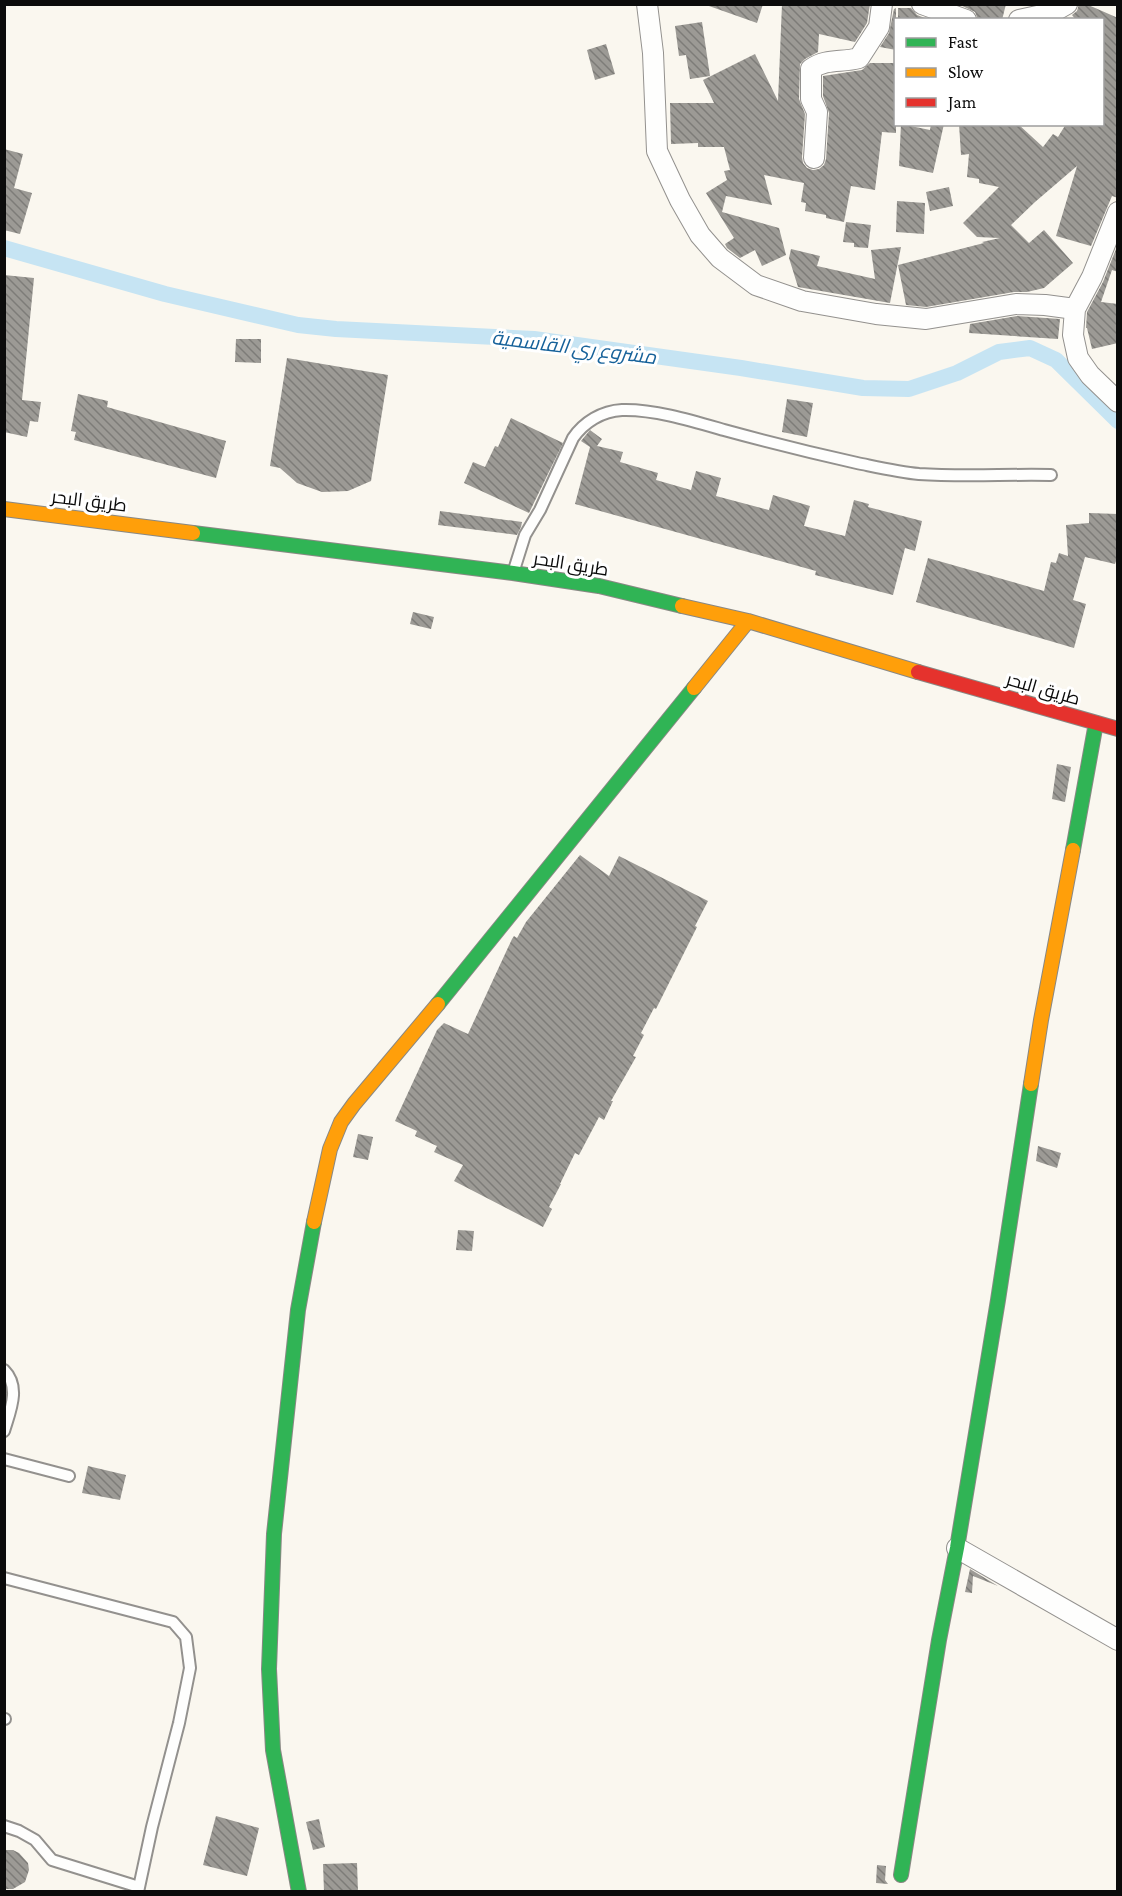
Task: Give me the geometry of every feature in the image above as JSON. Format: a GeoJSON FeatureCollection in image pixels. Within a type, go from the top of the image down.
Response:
{"type":"FeatureCollection","features":[{"type":"Feature","properties":{"kind":"main road","name":"طريق البحر"},"geometry":{"type":"LineString","coordinates":[[4,509],[513,573],[599,586],[748,621],[1118,729]]}},
{"type":"Feature","properties":{"kind":"main road"},"geometry":{"type":"LineString","coordinates":[[299,1892],[273,1750],[269,1669],[274,1534],[298,1310],[330,1149],[341,1122],[354,1104],[442,999],[748,621]]}},
{"type":"Feature","properties":{"kind":"main road"},"geometry":{"type":"LineString","coordinates":[[901,1875],[998,1300],[1041,1020],[1096,723]]}},
{"type":"Feature","properties":{"kind":"street"},"geometry":{"type":"LineString","coordinates":[[647,4],[653,53],[657,151],[680,200],[700,235],[720,258],[756,285],[802,301],[926,320],[1016,304],[1075,309]]}},
{"type":"Feature","properties":{"kind":"street"},"geometry":{"type":"LineString","coordinates":[[814,158],[817,112],[811,99],[811,69],[822,62],[859,58],[879,27],[882,4]]}},
{"type":"Feature","properties":{"kind":"street"},"geometry":{"type":"LineString","coordinates":[[922,4],[960,18]]}},
{"type":"Feature","properties":{"kind":"street"},"geometry":{"type":"LineString","coordinates":[[1028,18],[1052,13],[1067,4]]}},
{"type":"Feature","properties":{"kind":"street"},"geometry":{"type":"LineString","coordinates":[[1118,212],[1092,277],[1075,309],[1073,336],[1078,358],[1090,375],[1118,402]]}},
{"type":"Feature","properties":{"kind":"street"},"geometry":{"type":"LineString","coordinates":[[957,1548],[1118,1640]]}},
{"type":"Feature","properties":{"kind":"lane"},"geometry":{"type":"LineString","coordinates":[[513,573],[525,535],[540,510],[573,438],[580,428],[593,419],[620,410],[641,411],[698,423],[794,449],[918,474],[1051,475]]}},
{"type":"Feature","properties":{"kind":"lane"},"geometry":{"type":"LineString","coordinates":[[4,1370],[15,1390],[4,1431]]}},
{"type":"Feature","properties":{"kind":"lane"},"geometry":{"type":"LineString","coordinates":[[4,1459],[69,1476]]}},
{"type":"Feature","properties":{"kind":"lane"},"geometry":{"type":"LineString","coordinates":[[4,1578],[173,1622],[186,1637],[190,1668],[179,1723],[138,1889],[51,1860],[35,1840],[4,1826]]}},
{"type":"Feature","properties":{"kind":"building"},"geometry":{"type":"Polygon","coordinates":[[[710,4],[763,4],[757,23],[709,6],[710,4]]]}},
{"type":"Feature","properties":{"kind":"building"},"geometry":{"type":"Polygon","coordinates":[[[782,4],[870,4],[867,23],[855,42],[819,34],[818,52],[800,64],[799,99],[805,114],[803,163],[807,168],[819,169],[824,165],[826,159],[829,113],[823,96],[823,76],[862,70],[870,63],[894,63],[896,133],[882,132],[875,190],[851,186],[844,222],[826,218],[826,215],[805,211],[806,203],[801,202],[804,183],[764,175],[772,205],[726,196],[722,212],[779,228],[786,255],[762,266],[755,250],[740,258],[727,248],[725,244],[734,238],[706,193],[727,180],[724,171],[730,170],[724,147],[698,147],[698,143],[671,144],[670,103],[714,103],[703,80],[755,54],[778,101],[782,4]]]}},
{"type":"Feature","properties":{"kind":"building"},"geometry":{"type":"Polygon","coordinates":[[[958,4],[1006,4],[1002,18],[977,18],[975,12],[958,4]]]}},
{"type":"Feature","properties":{"kind":"building"},"geometry":{"type":"Polygon","coordinates":[[[1079,4],[1086,4],[1118,18],[1118,198],[1112,196],[1091,246],[1056,236],[1077,166],[1011,225],[1029,243],[1044,230],[1073,263],[1044,288],[926,307],[906,305],[898,265],[1000,238],[977,237],[963,223],[999,187],[979,183],[979,179],[967,177],[969,154],[961,155],[959,126],[1020,126],[1043,147],[1053,134],[1058,137],[1065,126],[1104,126],[1104,18],[1074,18],[1072,15],[1077,11],[1079,4]]]}},
{"type":"Feature","properties":{"kind":"building"},"geometry":{"type":"Polygon","coordinates":[[[896,8],[894,50],[880,47],[889,33],[896,8]]]}},
{"type":"Feature","properties":{"kind":"building"},"geometry":{"type":"Polygon","coordinates":[[[898,8],[911,8],[917,15],[925,18],[898,18],[898,8]]]}},
{"type":"Feature","properties":{"kind":"building"},"geometry":{"type":"Polygon","coordinates":[[[702,22],[710,76],[690,79],[686,55],[679,56],[675,26],[702,22]]]}},
{"type":"Feature","properties":{"kind":"building"},"geometry":{"type":"Polygon","coordinates":[[[606,44],[615,74],[595,80],[587,50],[606,44]]]}},
{"type":"Feature","properties":{"kind":"building"},"geometry":{"type":"Polygon","coordinates":[[[901,126],[930,130],[931,126],[944,126],[933,173],[899,166],[901,126]]]}},
{"type":"Feature","properties":{"kind":"building"},"geometry":{"type":"Polygon","coordinates":[[[4,149],[23,154],[14,188],[32,193],[20,234],[4,230],[4,149]]]}},
{"type":"Feature","properties":{"kind":"building"},"geometry":{"type":"Polygon","coordinates":[[[949,187],[953,206],[930,211],[926,192],[949,187]]]}},
{"type":"Feature","properties":{"kind":"building"},"geometry":{"type":"Polygon","coordinates":[[[897,201],[925,203],[924,234],[896,232],[897,201]]]}},
{"type":"Feature","properties":{"kind":"building"},"geometry":{"type":"Polygon","coordinates":[[[846,222],[871,225],[868,248],[854,247],[854,243],[843,242],[846,222]]]}},
{"type":"Feature","properties":{"kind":"building"},"geometry":{"type":"Polygon","coordinates":[[[901,247],[890,303],[798,287],[789,258],[791,249],[820,256],[817,266],[875,279],[871,250],[901,247]]]}},
{"type":"Feature","properties":{"kind":"building"},"geometry":{"type":"Polygon","coordinates":[[[1116,249],[1118,250],[1116,257],[1118,257],[1118,272],[1112,270],[1101,302],[1118,304],[1118,343],[1092,349],[1086,328],[1087,312],[1103,282],[1116,249]]]}},
{"type":"Feature","properties":{"kind":"building"},"geometry":{"type":"Polygon","coordinates":[[[4,275],[34,278],[22,400],[41,402],[38,422],[30,421],[27,437],[4,432],[4,275]]]}},
{"type":"Feature","properties":{"kind":"building"},"geometry":{"type":"Polygon","coordinates":[[[1017,316],[1060,319],[1058,339],[969,333],[970,324],[1017,316]]]}},
{"type":"Feature","properties":{"kind":"building"},"geometry":{"type":"Polygon","coordinates":[[[236,339],[261,339],[261,363],[235,362],[236,339]]]}},
{"type":"Feature","properties":{"kind":"building"},"geometry":{"type":"Polygon","coordinates":[[[287,358],[388,375],[371,481],[348,491],[322,492],[297,483],[280,468],[270,466],[287,358]]]}},
{"type":"Feature","properties":{"kind":"building"},"geometry":{"type":"Polygon","coordinates":[[[78,394],[108,401],[107,407],[226,441],[216,478],[74,440],[76,432],[71,431],[78,394]]]}},
{"type":"Feature","properties":{"kind":"building"},"geometry":{"type":"Polygon","coordinates":[[[787,399],[813,403],[807,437],[782,432],[787,399]]]}},
{"type":"Feature","properties":{"kind":"building"},"geometry":{"type":"Polygon","coordinates":[[[511,418],[563,443],[529,513],[464,483],[473,462],[485,467],[495,446],[498,447],[511,418]]]}},
{"type":"Feature","properties":{"kind":"building"},"geometry":{"type":"Polygon","coordinates":[[[590,430],[602,439],[597,446],[623,452],[620,462],[658,473],[656,480],[691,490],[696,471],[721,478],[716,496],[769,510],[773,495],[810,506],[804,526],[845,536],[854,500],[869,504],[868,507],[922,521],[915,551],[905,548],[893,595],[815,575],[816,571],[575,504],[590,447],[581,441],[590,430]]]}},
{"type":"Feature","properties":{"kind":"building"},"geometry":{"type":"Polygon","coordinates":[[[440,511],[522,522],[517,535],[438,525],[440,511]]]}},
{"type":"Feature","properties":{"kind":"building"},"geometry":{"type":"Polygon","coordinates":[[[1089,513],[1118,514],[1118,555],[1115,564],[1085,557],[1073,600],[1086,604],[1074,648],[916,602],[928,558],[1044,591],[1051,562],[1056,563],[1059,553],[1068,556],[1066,525],[1089,523],[1089,513]]]}},
{"type":"Feature","properties":{"kind":"building"},"geometry":{"type":"Polygon","coordinates":[[[413,612],[434,617],[431,629],[410,624],[413,612]]]}},
{"type":"Feature","properties":{"kind":"building"},"geometry":{"type":"Polygon","coordinates":[[[1057,764],[1071,767],[1065,802],[1052,799],[1057,764]]]}},
{"type":"Feature","properties":{"kind":"building"},"geometry":{"type":"Polygon","coordinates":[[[580,855],[609,876],[619,856],[708,901],[656,1009],[654,1008],[641,1033],[644,1035],[633,1056],[636,1057],[611,1101],[613,1101],[604,1120],[599,1117],[579,1155],[575,1153],[549,1207],[552,1209],[543,1227],[454,1181],[463,1165],[434,1152],[437,1146],[415,1136],[417,1131],[395,1121],[437,1030],[444,1023],[468,1034],[512,939],[514,936],[517,938],[526,922],[580,855]]]}},
{"type":"Feature","properties":{"kind":"building"},"geometry":{"type":"Polygon","coordinates":[[[358,1134],[373,1137],[368,1160],[353,1157],[358,1134]]]}},
{"type":"Feature","properties":{"kind":"building"},"geometry":{"type":"Polygon","coordinates":[[[1038,1146],[1061,1153],[1057,1168],[1036,1161],[1038,1146]]]}},
{"type":"Feature","properties":{"kind":"building"},"geometry":{"type":"Polygon","coordinates":[[[458,1230],[474,1231],[472,1251],[456,1250],[458,1230]]]}},
{"type":"Feature","properties":{"kind":"building"},"geometry":{"type":"Polygon","coordinates":[[[88,1466],[126,1475],[120,1500],[82,1493],[88,1466]]]}},
{"type":"Feature","properties":{"kind":"building"},"geometry":{"type":"Polygon","coordinates":[[[970,1569],[998,1586],[973,1576],[972,1593],[965,1592],[970,1569]]]}},
{"type":"Feature","properties":{"kind":"building"},"geometry":{"type":"Polygon","coordinates":[[[216,1816],[259,1828],[247,1876],[203,1865],[216,1816]]]}},
{"type":"Feature","properties":{"kind":"building"},"geometry":{"type":"Polygon","coordinates":[[[319,1819],[325,1847],[313,1850],[306,1822],[319,1819]]]}},
{"type":"Feature","properties":{"kind":"building"},"geometry":{"type":"Polygon","coordinates":[[[4,1850],[19,1853],[28,1863],[29,1870],[25,1882],[13,1889],[4,1889],[4,1850]]]}},
{"type":"Feature","properties":{"kind":"building"},"geometry":{"type":"Polygon","coordinates":[[[357,1863],[358,1892],[324,1892],[323,1864],[357,1863]]]}},
{"type":"Feature","properties":{"kind":"building"},"geometry":{"type":"Polygon","coordinates":[[[877,1865],[886,1866],[885,1880],[888,1884],[876,1883],[877,1865]]]}},
{"type":"Feature","properties":{"kind":"waterway","name":"مشروع ري القاسمية"},"geometry":{"type":"LineString","coordinates":[[4,248],[165,294],[298,325],[534,339],[741,368],[863,388],[909,389],[957,373],[999,352],[1030,348],[1056,360],[1118,421]]}},
{"type":"Feature","properties":{"kind":"traffic: fast"},"geometry":{"type":"LineString","coordinates":[[193,533],[513,573],[599,586],[682,606]]}},
{"type":"Feature","properties":{"kind":"traffic: fast"},"geometry":{"type":"LineString","coordinates":[[438,1004],[694,688]]}},
{"type":"Feature","properties":{"kind":"traffic: fast"},"geometry":{"type":"LineString","coordinates":[[1073,850],[1096,723]]}},
{"type":"Feature","properties":{"kind":"traffic: fast"},"geometry":{"type":"LineString","coordinates":[[901,1875],[998,1300],[1031,1084]]}},
{"type":"Feature","properties":{"kind":"traffic: fast"},"geometry":{"type":"LineString","coordinates":[[299,1892],[273,1750],[269,1669],[274,1534],[298,1310],[314,1222]]}},
{"type":"Feature","properties":{"kind":"traffic: slow"},"geometry":{"type":"LineString","coordinates":[[4,509],[193,533]]}},
{"type":"Feature","properties":{"kind":"traffic: slow"},"geometry":{"type":"LineString","coordinates":[[682,606],[748,621],[918,672]]}},
{"type":"Feature","properties":{"kind":"traffic: slow"},"geometry":{"type":"LineString","coordinates":[[694,688],[748,621]]}},
{"type":"Feature","properties":{"kind":"traffic: slow"},"geometry":{"type":"LineString","coordinates":[[1031,1084],[1073,850]]}},
{"type":"Feature","properties":{"kind":"traffic: slow"},"geometry":{"type":"LineString","coordinates":[[314,1222],[330,1149],[341,1122],[438,1004]]}},
{"type":"Feature","properties":{"kind":"traffic: jam"},"geometry":{"type":"LineString","coordinates":[[918,672],[1118,729]]}}]}
